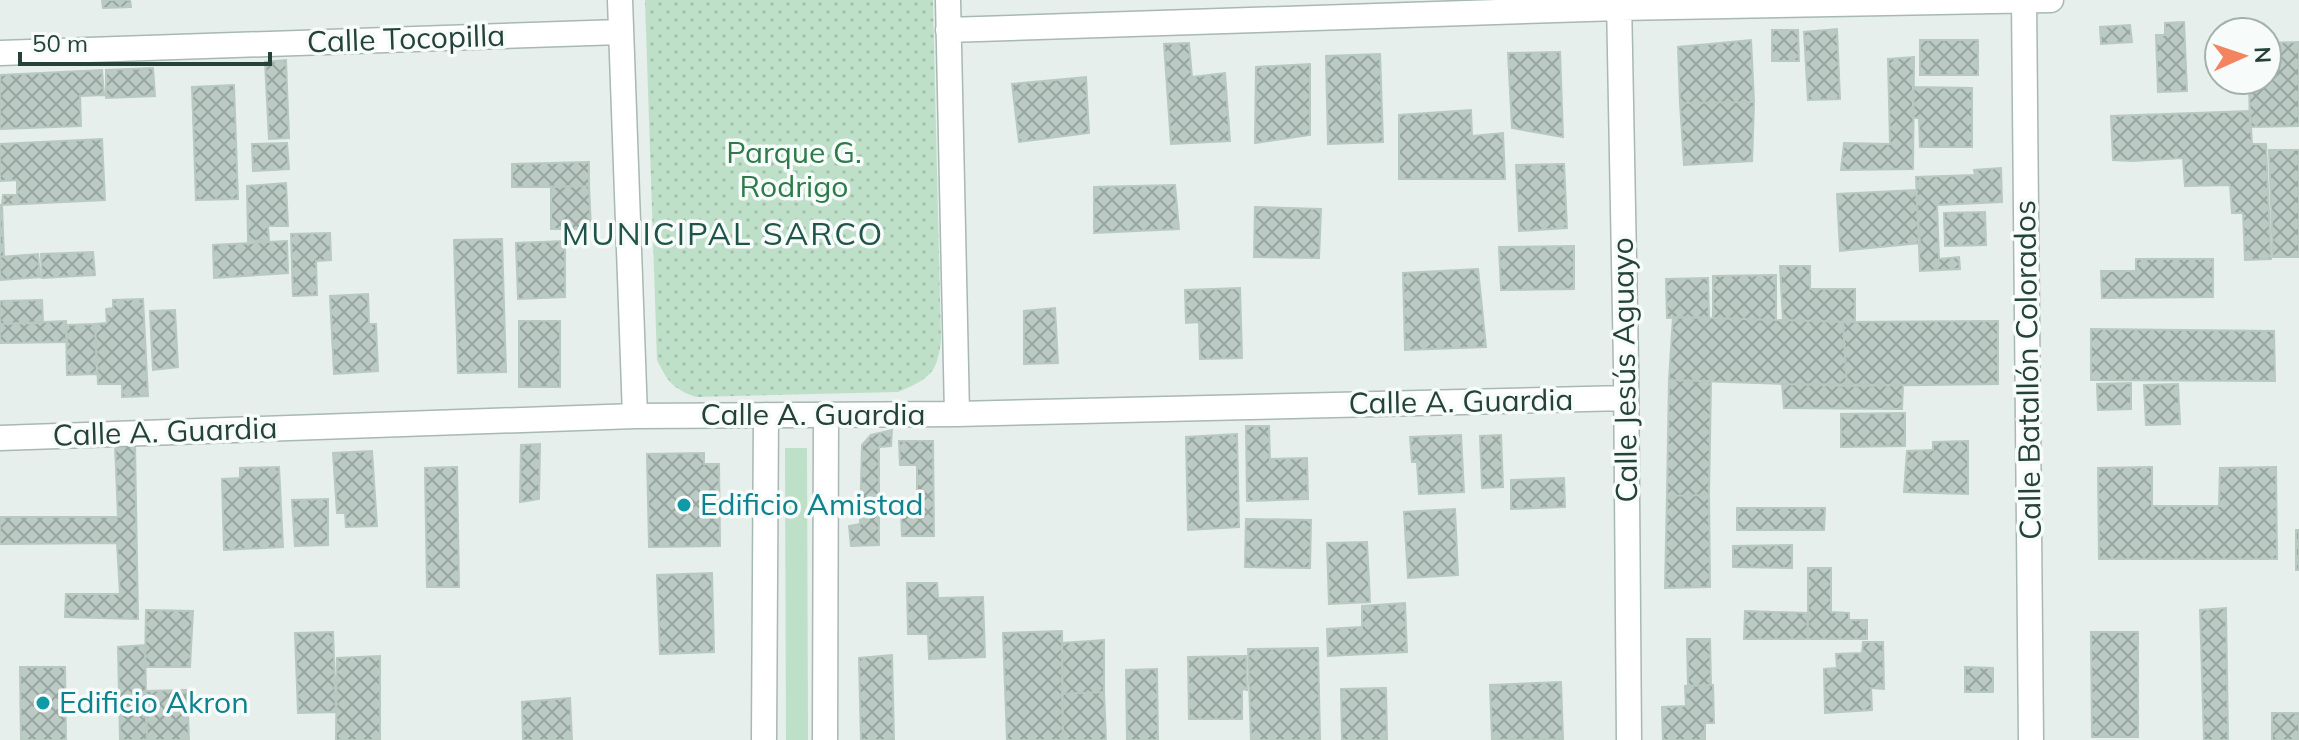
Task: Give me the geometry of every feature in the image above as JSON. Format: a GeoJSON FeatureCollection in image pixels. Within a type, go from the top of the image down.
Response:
{"type":"FeatureCollection","features":[{"type":"Feature","properties":{"kind":"street"},"geometry":{"type":"LineString","coordinates":[[620,0],[635,416]]}},
{"type":"Feature","properties":{"kind":"street"},"geometry":{"type":"LineString","coordinates":[[948,0],[957,414]]}},
{"type":"Feature","properties":{"kind":"street","name":"Calle Batallón Colorados"},"geometry":{"type":"LineString","coordinates":[[2024,0],[2031,740]]}},
{"type":"Feature","properties":{"kind":"street"},"geometry":{"type":"LineString","coordinates":[[948,30],[1619,4],[2051,0]]}},
{"type":"Feature","properties":{"kind":"street","name":"Calle Jesús Aguayo"},"geometry":{"type":"LineString","coordinates":[[1619,4],[1629,740]]}},
{"type":"Feature","properties":{"kind":"street","name":"Calle Tocopilla"},"geometry":{"type":"LineString","coordinates":[[0,53],[620,32]]}},
{"type":"Feature","properties":{"kind":"street","name":"Calle A. Guardia"},"geometry":{"type":"LineString","coordinates":[[0,438],[635,416],[957,414],[1626,398]]}},
{"type":"Feature","properties":{"kind":"street"},"geometry":{"type":"LineString","coordinates":[[764,740],[766,415]]}},
{"type":"Feature","properties":{"kind":"street"},"geometry":{"type":"LineString","coordinates":[[825,740],[826,415]]}},
{"type":"Feature","properties":{"kind":"green space","name":"Parque G. Rodrigo"},"geometry":{"type":"Polygon","coordinates":[[[645,0],[933,0],[941,340],[934,368],[925,378],[898,392],[696,397],[682,391],[668,379],[657,360],[645,0]]]}},
{"type":"Feature","properties":{"kind":"green space"},"geometry":{"type":"Polygon","coordinates":[[[785,448],[807,448],[808,740],[786,740],[785,448]]]}},
{"type":"Feature","properties":{"kind":"building"},"geometry":{"type":"Polygon","coordinates":[[[102,0],[130,0],[131,7],[103,8],[102,0]]]}},
{"type":"Feature","properties":{"kind":"building"},"geometry":{"type":"Polygon","coordinates":[[[2184,22],[2187,91],[2158,92],[2156,35],[2165,35],[2165,23],[2184,22]]]}},
{"type":"Feature","properties":{"kind":"building"},"geometry":{"type":"Polygon","coordinates":[[[2130,25],[2132,42],[2101,44],[2100,27],[2130,25]]]}},
{"type":"Feature","properties":{"kind":"building"},"geometry":{"type":"Polygon","coordinates":[[[1837,29],[1840,99],[1808,100],[1804,32],[1837,29]]]}},
{"type":"Feature","properties":{"kind":"building"},"geometry":{"type":"Polygon","coordinates":[[[1772,30],[1798,30],[1799,61],[1772,61],[1772,30]]]}},
{"type":"Feature","properties":{"kind":"building"},"geometry":{"type":"Polygon","coordinates":[[[1751,40],[1754,102],[1680,103],[1678,47],[1751,40]]]}},
{"type":"Feature","properties":{"kind":"building"},"geometry":{"type":"Polygon","coordinates":[[[1920,40],[1978,40],[1978,75],[1920,75],[1920,40]]]}},
{"type":"Feature","properties":{"kind":"building"},"geometry":{"type":"Polygon","coordinates":[[[2283,42],[2299,42],[2299,126],[2250,127],[2249,96],[2283,96],[2283,42]]]}},
{"type":"Feature","properties":{"kind":"building"},"geometry":{"type":"Polygon","coordinates":[[[1189,43],[1192,77],[1225,73],[1230,141],[1171,144],[1164,44],[1189,43]]]}},
{"type":"Feature","properties":{"kind":"building"},"geometry":{"type":"Polygon","coordinates":[[[1560,52],[1563,137],[1512,128],[1508,53],[1560,52]]]}},
{"type":"Feature","properties":{"kind":"building"},"geometry":{"type":"Polygon","coordinates":[[[1380,54],[1383,142],[1328,144],[1326,56],[1380,54]]]}},
{"type":"Feature","properties":{"kind":"building"},"geometry":{"type":"Polygon","coordinates":[[[1914,57],[1913,169],[1841,170],[1844,143],[1890,144],[1888,59],[1914,57]]]}},
{"type":"Feature","properties":{"kind":"building"},"geometry":{"type":"Polygon","coordinates":[[[286,60],[289,138],[269,139],[265,62],[286,60]]]}},
{"type":"Feature","properties":{"kind":"building"},"geometry":{"type":"Polygon","coordinates":[[[1310,64],[1310,135],[1255,143],[1256,67],[1310,64]]]}},
{"type":"Feature","properties":{"kind":"building"},"geometry":{"type":"Polygon","coordinates":[[[153,68],[155,96],[106,98],[106,70],[153,68]]]}},
{"type":"Feature","properties":{"kind":"building"},"geometry":{"type":"Polygon","coordinates":[[[102,70],[104,95],[80,96],[81,126],[0,129],[0,75],[102,70]]]}},
{"type":"Feature","properties":{"kind":"building"},"geometry":{"type":"Polygon","coordinates":[[[1086,77],[1089,133],[1019,142],[1012,84],[1086,77]]]}},
{"type":"Feature","properties":{"kind":"building"},"geometry":{"type":"Polygon","coordinates":[[[234,85],[238,199],[196,200],[192,87],[234,85]]]}},
{"type":"Feature","properties":{"kind":"building"},"geometry":{"type":"Polygon","coordinates":[[[1913,87],[1972,88],[1972,147],[1920,147],[1919,118],[1913,118],[1913,87]]]}},
{"type":"Feature","properties":{"kind":"building"},"geometry":{"type":"Polygon","coordinates":[[[1754,102],[1752,161],[1684,165],[1680,103],[1754,102]]]}},
{"type":"Feature","properties":{"kind":"building"},"geometry":{"type":"Polygon","coordinates":[[[1471,110],[1472,136],[1503,133],[1505,179],[1399,179],[1399,115],[1471,110]]]}},
{"type":"Feature","properties":{"kind":"building"},"geometry":{"type":"Polygon","coordinates":[[[2250,111],[2252,144],[2266,144],[2271,259],[2245,260],[2243,213],[2232,213],[2230,185],[2185,186],[2183,158],[2113,160],[2111,116],[2250,111]]]}},
{"type":"Feature","properties":{"kind":"building"},"geometry":{"type":"Polygon","coordinates":[[[102,139],[105,200],[2,205],[3,195],[17,195],[17,180],[0,181],[0,144],[102,139]]]}},
{"type":"Feature","properties":{"kind":"building"},"geometry":{"type":"Polygon","coordinates":[[[287,143],[289,169],[253,171],[252,144],[287,143]]]}},
{"type":"Feature","properties":{"kind":"building"},"geometry":{"type":"Polygon","coordinates":[[[2269,150],[2299,150],[2299,257],[2273,257],[2269,150]]]}},
{"type":"Feature","properties":{"kind":"building"},"geometry":{"type":"Polygon","coordinates":[[[589,162],[589,186],[512,187],[512,164],[589,162]]]}},
{"type":"Feature","properties":{"kind":"building"},"geometry":{"type":"Polygon","coordinates":[[[1564,164],[1567,228],[1519,231],[1516,165],[1564,164]]]}},
{"type":"Feature","properties":{"kind":"building"},"geometry":{"type":"Polygon","coordinates":[[[2001,168],[2002,202],[1937,205],[1939,259],[1959,257],[1960,269],[1920,271],[1916,177],[1975,175],[1974,170],[2001,168]]]}},
{"type":"Feature","properties":{"kind":"building"},"geometry":{"type":"Polygon","coordinates":[[[286,183],[288,226],[268,226],[269,240],[248,241],[247,186],[286,183]]]}},
{"type":"Feature","properties":{"kind":"building"},"geometry":{"type":"Polygon","coordinates":[[[1175,185],[1179,229],[1094,233],[1094,187],[1175,185]]]}},
{"type":"Feature","properties":{"kind":"building"},"geometry":{"type":"Polygon","coordinates":[[[589,186],[591,229],[551,229],[551,187],[589,186]]]}},
{"type":"Feature","properties":{"kind":"building"},"geometry":{"type":"Polygon","coordinates":[[[1916,190],[1920,243],[1840,251],[1837,194],[1916,190]]]}},
{"type":"Feature","properties":{"kind":"building"},"geometry":{"type":"Polygon","coordinates":[[[2,205],[4,257],[0,257],[2,205]]]}},
{"type":"Feature","properties":{"kind":"building"},"geometry":{"type":"Polygon","coordinates":[[[1255,207],[1321,209],[1319,258],[1254,257],[1255,207]]]}},
{"type":"Feature","properties":{"kind":"building"},"geometry":{"type":"Polygon","coordinates":[[[1985,212],[1986,245],[1945,246],[1944,213],[1985,212]]]}},
{"type":"Feature","properties":{"kind":"building"},"geometry":{"type":"Polygon","coordinates":[[[330,233],[331,260],[316,261],[317,295],[293,296],[291,234],[330,233]]]}},
{"type":"Feature","properties":{"kind":"building"},"geometry":{"type":"Polygon","coordinates":[[[502,239],[506,372],[458,373],[454,240],[502,239]]]}},
{"type":"Feature","properties":{"kind":"building"},"geometry":{"type":"Polygon","coordinates":[[[287,241],[288,273],[214,278],[213,245],[287,241]]]}},
{"type":"Feature","properties":{"kind":"building"},"geometry":{"type":"Polygon","coordinates":[[[565,241],[565,297],[518,299],[516,243],[565,241]]]}},
{"type":"Feature","properties":{"kind":"building"},"geometry":{"type":"Polygon","coordinates":[[[1574,246],[1574,289],[1501,290],[1499,247],[1574,246]]]}},
{"type":"Feature","properties":{"kind":"building"},"geometry":{"type":"Polygon","coordinates":[[[93,252],[95,275],[42,278],[41,254],[93,252]]]}},
{"type":"Feature","properties":{"kind":"building"},"geometry":{"type":"Polygon","coordinates":[[[38,254],[40,277],[0,280],[0,257],[38,254]]]}},
{"type":"Feature","properties":{"kind":"building"},"geometry":{"type":"Polygon","coordinates":[[[2136,259],[2213,259],[2213,297],[2102,298],[2101,271],[2136,271],[2136,259]]]}},
{"type":"Feature","properties":{"kind":"building"},"geometry":{"type":"Polygon","coordinates":[[[1780,266],[1810,266],[1810,289],[1855,289],[1855,322],[1783,320],[1780,266]]]}},
{"type":"Feature","properties":{"kind":"building"},"geometry":{"type":"Polygon","coordinates":[[[1478,269],[1486,347],[1405,350],[1403,273],[1478,269]]]}},
{"type":"Feature","properties":{"kind":"building"},"geometry":{"type":"Polygon","coordinates":[[[1776,275],[1776,320],[1713,318],[1713,276],[1776,275]]]}},
{"type":"Feature","properties":{"kind":"building"},"geometry":{"type":"Polygon","coordinates":[[[1708,278],[1709,317],[1667,318],[1666,279],[1708,278]]]}},
{"type":"Feature","properties":{"kind":"building"},"geometry":{"type":"Polygon","coordinates":[[[1240,288],[1242,358],[1200,359],[1199,322],[1186,323],[1185,290],[1240,288]]]}},
{"type":"Feature","properties":{"kind":"building"},"geometry":{"type":"Polygon","coordinates":[[[368,294],[369,324],[376,324],[378,371],[334,374],[330,296],[368,294]]]}},
{"type":"Feature","properties":{"kind":"building"},"geometry":{"type":"Polygon","coordinates":[[[143,299],[148,396],[122,397],[122,384],[98,384],[95,324],[107,323],[106,309],[113,308],[113,300],[143,299]]]}},
{"type":"Feature","properties":{"kind":"building"},"geometry":{"type":"Polygon","coordinates":[[[42,300],[43,323],[0,324],[0,301],[42,300]]]}},
{"type":"Feature","properties":{"kind":"building"},"geometry":{"type":"Polygon","coordinates":[[[1055,308],[1058,363],[1024,364],[1024,311],[1055,308]]]}},
{"type":"Feature","properties":{"kind":"building"},"geometry":{"type":"Polygon","coordinates":[[[175,310],[178,367],[153,370],[150,311],[175,310]]]}},
{"type":"Feature","properties":{"kind":"building"},"geometry":{"type":"Polygon","coordinates":[[[1673,317],[1843,322],[1847,386],[1669,380],[1673,317]]]}},
{"type":"Feature","properties":{"kind":"building"},"geometry":{"type":"Polygon","coordinates":[[[66,321],[67,342],[0,343],[0,324],[66,321]]]}},
{"type":"Feature","properties":{"kind":"building"},"geometry":{"type":"Polygon","coordinates":[[[519,321],[560,321],[560,387],[519,387],[519,321]]]}},
{"type":"Feature","properties":{"kind":"building"},"geometry":{"type":"Polygon","coordinates":[[[1998,321],[1998,384],[1847,386],[1843,322],[1998,321]]]}},
{"type":"Feature","properties":{"kind":"building"},"geometry":{"type":"Polygon","coordinates":[[[95,324],[97,374],[67,375],[66,325],[95,324]]]}},
{"type":"Feature","properties":{"kind":"building"},"geometry":{"type":"Polygon","coordinates":[[[2091,329],[2274,331],[2275,381],[2091,380],[2091,329]]]}},
{"type":"Feature","properties":{"kind":"building"},"geometry":{"type":"Polygon","coordinates":[[[1669,380],[1711,381],[1709,495],[1667,496],[1669,380]]]}},
{"type":"Feature","properties":{"kind":"building"},"geometry":{"type":"Polygon","coordinates":[[[2131,383],[2131,409],[2098,410],[2097,384],[2131,383]]]}},
{"type":"Feature","properties":{"kind":"building"},"geometry":{"type":"Polygon","coordinates":[[[1782,384],[1903,385],[1902,409],[1784,408],[1782,384]]]}},
{"type":"Feature","properties":{"kind":"building"},"geometry":{"type":"Polygon","coordinates":[[[2178,384],[2180,424],[2146,425],[2144,385],[2178,384]]]}},
{"type":"Feature","properties":{"kind":"building"},"geometry":{"type":"Polygon","coordinates":[[[1905,413],[1905,446],[1841,447],[1841,414],[1905,413]]]}},
{"type":"Feature","properties":{"kind":"building"},"geometry":{"type":"Polygon","coordinates":[[[1246,426],[1269,426],[1270,459],[1307,458],[1308,499],[1247,501],[1246,426]]]}},
{"type":"Feature","properties":{"kind":"building"},"geometry":{"type":"Polygon","coordinates":[[[892,430],[891,446],[879,447],[879,545],[851,546],[849,526],[860,524],[862,445],[871,435],[892,430]]]}},
{"type":"Feature","properties":{"kind":"building"},"geometry":{"type":"Polygon","coordinates":[[[1237,434],[1239,527],[1188,530],[1186,437],[1237,434]]]}},
{"type":"Feature","properties":{"kind":"building"},"geometry":{"type":"Polygon","coordinates":[[[1461,435],[1464,492],[1419,494],[1417,462],[1412,462],[1410,437],[1461,435]]]}},
{"type":"Feature","properties":{"kind":"building"},"geometry":{"type":"Polygon","coordinates":[[[1501,435],[1503,487],[1482,488],[1480,436],[1501,435]]]}},
{"type":"Feature","properties":{"kind":"building"},"geometry":{"type":"Polygon","coordinates":[[[899,441],[933,441],[934,536],[902,536],[901,511],[917,511],[917,465],[900,465],[899,441]]]}},
{"type":"Feature","properties":{"kind":"building"},"geometry":{"type":"Polygon","coordinates":[[[1968,441],[1968,494],[1904,492],[1907,451],[1933,450],[1933,442],[1968,441]]]}},
{"type":"Feature","properties":{"kind":"building"},"geometry":{"type":"Polygon","coordinates":[[[540,444],[539,499],[520,502],[521,445],[540,444]]]}},
{"type":"Feature","properties":{"kind":"building"},"geometry":{"type":"Polygon","coordinates":[[[115,445],[135,445],[138,619],[65,617],[66,594],[120,594],[117,543],[0,544],[0,517],[118,517],[115,445]]]}},
{"type":"Feature","properties":{"kind":"building"},"geometry":{"type":"Polygon","coordinates":[[[372,451],[377,526],[346,527],[345,513],[337,513],[333,453],[372,451]]]}},
{"type":"Feature","properties":{"kind":"building","name":"Edificio Amistad"},"geometry":{"type":"Polygon","coordinates":[[[704,453],[704,464],[719,464],[720,546],[649,547],[647,454],[704,453]]]}},
{"type":"Feature","properties":{"kind":"building"},"geometry":{"type":"Polygon","coordinates":[[[279,467],[283,547],[224,550],[222,479],[240,478],[240,468],[279,467]]]}},
{"type":"Feature","properties":{"kind":"building"},"geometry":{"type":"Polygon","coordinates":[[[457,467],[459,587],[427,587],[425,468],[457,467]]]}},
{"type":"Feature","properties":{"kind":"building"},"geometry":{"type":"Polygon","coordinates":[[[2152,467],[2152,506],[2219,506],[2220,468],[2276,467],[2277,559],[2099,559],[2098,468],[2152,467]]]}},
{"type":"Feature","properties":{"kind":"building"},"geometry":{"type":"Polygon","coordinates":[[[1564,478],[1565,507],[1511,509],[1511,480],[1564,478]]]}},
{"type":"Feature","properties":{"kind":"building"},"geometry":{"type":"Polygon","coordinates":[[[1709,495],[1710,587],[1665,588],[1667,496],[1709,495]]]}},
{"type":"Feature","properties":{"kind":"building"},"geometry":{"type":"Polygon","coordinates":[[[328,499],[328,545],[295,546],[292,500],[328,499]]]}},
{"type":"Feature","properties":{"kind":"building"},"geometry":{"type":"Polygon","coordinates":[[[1737,508],[1825,508],[1824,530],[1737,530],[1737,508]]]}},
{"type":"Feature","properties":{"kind":"building"},"geometry":{"type":"Polygon","coordinates":[[[1455,509],[1458,575],[1408,578],[1404,512],[1455,509]]]}},
{"type":"Feature","properties":{"kind":"building"},"geometry":{"type":"Polygon","coordinates":[[[1246,519],[1311,520],[1310,568],[1245,567],[1246,519]]]}},
{"type":"Feature","properties":{"kind":"building"},"geometry":{"type":"Polygon","coordinates":[[[2296,530],[2299,530],[2299,570],[2296,570],[2296,530]]]}},
{"type":"Feature","properties":{"kind":"building"},"geometry":{"type":"Polygon","coordinates":[[[1367,542],[1370,602],[1329,604],[1327,543],[1367,542]]]}},
{"type":"Feature","properties":{"kind":"building"},"geometry":{"type":"Polygon","coordinates":[[[1792,545],[1792,568],[1733,567],[1733,546],[1792,545]]]}},
{"type":"Feature","properties":{"kind":"building"},"geometry":{"type":"Polygon","coordinates":[[[1808,568],[1831,568],[1831,612],[1849,613],[1849,620],[1867,620],[1867,639],[1808,639],[1808,568]]]}},
{"type":"Feature","properties":{"kind":"building"},"geometry":{"type":"Polygon","coordinates":[[[712,573],[714,652],[660,654],[657,575],[712,573]]]}},
{"type":"Feature","properties":{"kind":"building"},"geometry":{"type":"Polygon","coordinates":[[[907,583],[937,583],[938,598],[983,597],[985,657],[929,659],[928,634],[908,634],[907,583]]]}},
{"type":"Feature","properties":{"kind":"building"},"geometry":{"type":"Polygon","coordinates":[[[1405,603],[1407,652],[1328,656],[1327,629],[1362,627],[1362,606],[1405,603]]]}},
{"type":"Feature","properties":{"kind":"building"},"geometry":{"type":"Polygon","coordinates":[[[2226,608],[2228,740],[2204,740],[2200,610],[2226,608]]]}},
{"type":"Feature","properties":{"kind":"building"},"geometry":{"type":"Polygon","coordinates":[[[146,610],[193,611],[190,667],[145,667],[146,610]]]}},
{"type":"Feature","properties":{"kind":"building"},"geometry":{"type":"Polygon","coordinates":[[[1745,611],[1807,613],[1808,639],[1744,639],[1745,611]]]}},
{"type":"Feature","properties":{"kind":"building"},"geometry":{"type":"Polygon","coordinates":[[[1062,631],[1063,740],[1007,740],[1003,633],[1062,631]]]}},
{"type":"Feature","properties":{"kind":"building"},"geometry":{"type":"Polygon","coordinates":[[[333,632],[336,712],[298,713],[295,633],[333,632]]]}},
{"type":"Feature","properties":{"kind":"building"},"geometry":{"type":"Polygon","coordinates":[[[2091,632],[2138,632],[2138,737],[2092,737],[2091,632]]]}},
{"type":"Feature","properties":{"kind":"building"},"geometry":{"type":"Polygon","coordinates":[[[1687,639],[1710,639],[1711,685],[1688,686],[1687,639]]]}},
{"type":"Feature","properties":{"kind":"building"},"geometry":{"type":"Polygon","coordinates":[[[1104,640],[1104,692],[1062,694],[1062,643],[1104,640]]]}},
{"type":"Feature","properties":{"kind":"building"},"geometry":{"type":"Polygon","coordinates":[[[1863,642],[1883,642],[1884,689],[1871,688],[1872,710],[1825,713],[1824,669],[1837,668],[1836,654],[1862,653],[1863,642]]]}},
{"type":"Feature","properties":{"kind":"building"},"geometry":{"type":"Polygon","coordinates":[[[145,645],[147,740],[120,740],[118,647],[145,645]]]}},
{"type":"Feature","properties":{"kind":"building"},"geometry":{"type":"Polygon","coordinates":[[[1318,648],[1320,740],[1251,740],[1248,649],[1318,648]]]}},
{"type":"Feature","properties":{"kind":"building"},"geometry":{"type":"Polygon","coordinates":[[[892,655],[894,740],[861,740],[859,658],[892,655]]]}},
{"type":"Feature","properties":{"kind":"building"},"geometry":{"type":"Polygon","coordinates":[[[380,656],[380,740],[336,740],[337,658],[380,656]]]}},
{"type":"Feature","properties":{"kind":"building"},"geometry":{"type":"Polygon","coordinates":[[[1246,656],[1247,690],[1242,689],[1242,719],[1189,719],[1188,657],[1246,656]]]}},
{"type":"Feature","properties":{"kind":"building","name":"Edificio Akron"},"geometry":{"type":"Polygon","coordinates":[[[20,667],[65,667],[66,740],[21,740],[20,667]]]}},
{"type":"Feature","properties":{"kind":"building"},"geometry":{"type":"Polygon","coordinates":[[[1965,667],[1993,668],[1993,692],[1965,692],[1965,667]]]}},
{"type":"Feature","properties":{"kind":"building"},"geometry":{"type":"Polygon","coordinates":[[[1157,669],[1158,740],[1127,740],[1126,670],[1157,669]]]}},
{"type":"Feature","properties":{"kind":"building"},"geometry":{"type":"Polygon","coordinates":[[[1561,682],[1563,739],[1492,740],[1490,685],[1561,682]]]}},
{"type":"Feature","properties":{"kind":"building"},"geometry":{"type":"Polygon","coordinates":[[[1713,685],[1714,723],[1705,723],[1705,740],[1663,740],[1662,707],[1686,706],[1685,686],[1713,685]]]}},
{"type":"Feature","properties":{"kind":"building"},"geometry":{"type":"Polygon","coordinates":[[[1386,688],[1387,740],[1342,740],[1341,689],[1386,688]]]}},
{"type":"Feature","properties":{"kind":"building"},"geometry":{"type":"Polygon","coordinates":[[[187,690],[189,740],[147,740],[145,691],[187,690]]]}},
{"type":"Feature","properties":{"kind":"building"},"geometry":{"type":"Polygon","coordinates":[[[1104,692],[1106,740],[1063,740],[1062,694],[1104,692]]]}},
{"type":"Feature","properties":{"kind":"building"},"geometry":{"type":"Polygon","coordinates":[[[570,698],[572,740],[523,740],[522,702],[570,698]]]}},
{"type":"Feature","properties":{"kind":"building"},"geometry":{"type":"Polygon","coordinates":[[[2272,713],[2299,713],[2299,740],[2272,740],[2272,713]]]}},
{"type":"Feature","properties":{"kind":"place","name":"Edificio Amistad"},"geometry":{"type":"Point","coordinates":[684,505]}},
{"type":"Feature","properties":{"kind":"place","name":"Edificio Akron"},"geometry":{"type":"Point","coordinates":[43,703]}},
{"type":"Feature","properties":{"kind":"district","name":"MUNICIPAL SARCO"},"geometry":{"type":"Point","coordinates":[723,234]}}]}
